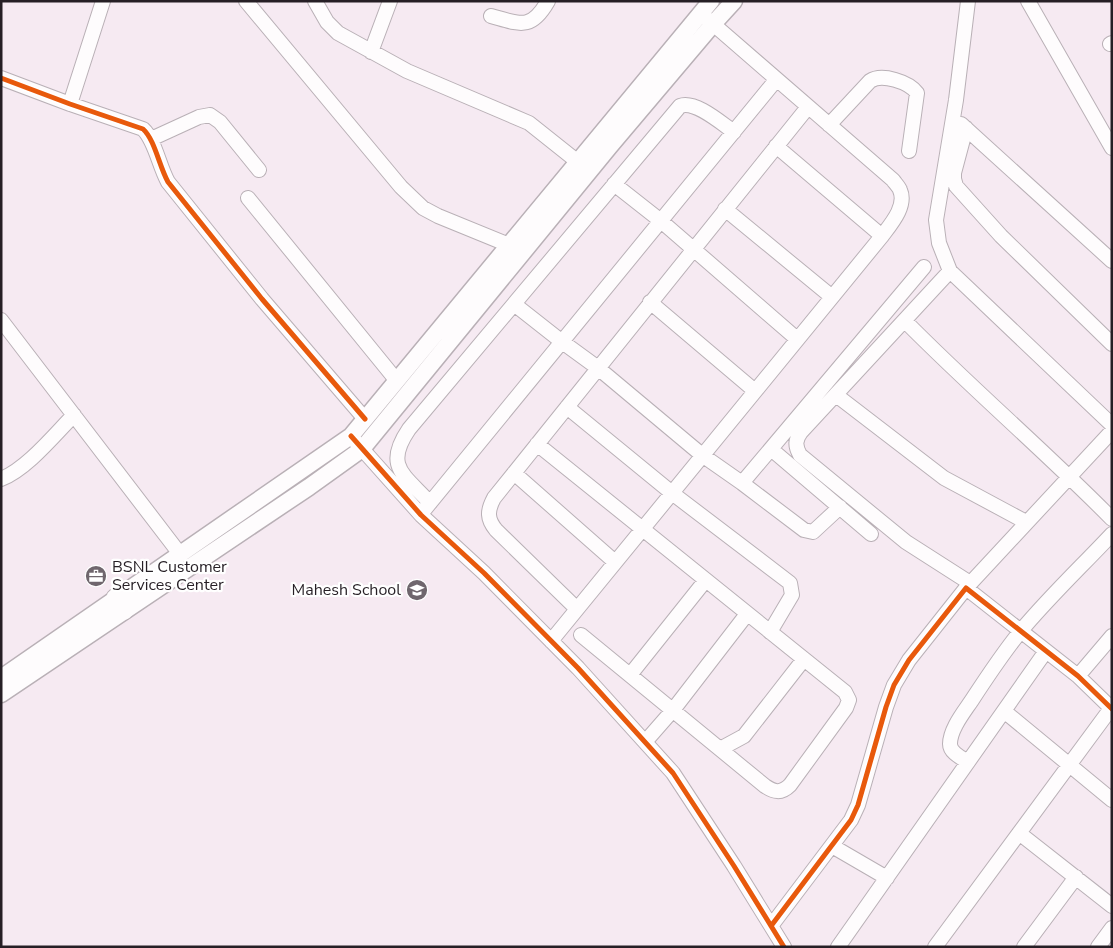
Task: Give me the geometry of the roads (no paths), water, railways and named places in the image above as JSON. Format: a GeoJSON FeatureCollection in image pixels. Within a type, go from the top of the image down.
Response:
{"type":"FeatureCollection","features":[{"type":"Feature","properties":{"kind":"main road"},"geometry":{"type":"LineString","coordinates":[[1,694],[120,604],[180,554],[351,436],[578,162],[708,13],[734,1]]}},
{"type":"Feature","properties":{"kind":"main road"},"geometry":{"type":"LineString","coordinates":[[1,678],[309,488],[362,449],[610,146],[708,13]]}},
{"type":"Feature","properties":{"kind":"street"},"geometry":{"type":"LineString","coordinates":[[246,1],[395,180],[414,200],[438,216],[509,244]]}},
{"type":"Feature","properties":{"kind":"street"},"geometry":{"type":"LineString","coordinates":[[315,1],[332,28],[338,33],[406,71],[529,124],[578,162]]}},
{"type":"Feature","properties":{"kind":"street"},"geometry":{"type":"LineString","coordinates":[[371,52],[390,1]]}},
{"type":"Feature","properties":{"kind":"street"},"geometry":{"type":"LineString","coordinates":[[491,16],[518,23],[526,23],[538,17],[548,1]]}},
{"type":"Feature","properties":{"kind":"street"},"geometry":{"type":"LineString","coordinates":[[968,1],[954,117],[936,220],[939,243],[950,271],[1112,425]]}},
{"type":"Feature","properties":{"kind":"street"},"geometry":{"type":"LineString","coordinates":[[1028,1],[1112,148]]}},
{"type":"Feature","properties":{"kind":"street"},"geometry":{"type":"LineString","coordinates":[[70,104],[99,3]]}},
{"type":"Feature","properties":{"kind":"street"},"geometry":{"type":"LineString","coordinates":[[551,641],[882,236],[894,221],[900,208],[900,190],[893,180],[776,80],[708,13]]}},
{"type":"Feature","properties":{"kind":"street"},"geometry":{"type":"LineString","coordinates":[[829,125],[870,81],[875,77],[886,78],[909,86],[917,93],[908,151]]}},
{"type":"Feature","properties":{"kind":"street"},"geometry":{"type":"LineString","coordinates":[[1,78],[143,129],[151,139],[158,161],[168,182],[262,299],[365,419]]}},
{"type":"Feature","properties":{"kind":"street"},"geometry":{"type":"LineString","coordinates":[[421,515],[776,80]]}},
{"type":"Feature","properties":{"kind":"street"},"geometry":{"type":"LineString","coordinates":[[430,503],[397,464],[396,454],[400,442],[409,429],[680,106],[685,104],[698,108],[734,132]]}},
{"type":"Feature","properties":{"kind":"street"},"geometry":{"type":"LineString","coordinates":[[577,609],[496,530],[490,522],[489,508],[494,498],[692,249],[808,107]]}},
{"type":"Feature","properties":{"kind":"street"},"geometry":{"type":"LineString","coordinates":[[151,139],[199,117],[210,115],[220,122],[259,170]]}},
{"type":"Feature","properties":{"kind":"street"},"geometry":{"type":"LineString","coordinates":[[954,117],[1112,261]]}},
{"type":"Feature","properties":{"kind":"street"},"geometry":{"type":"LineString","coordinates":[[966,128],[954,173],[956,186],[1001,236],[1112,344]]}},
{"type":"Feature","properties":{"kind":"street"},"geometry":{"type":"LineString","coordinates":[[776,146],[882,236]]}},
{"type":"Feature","properties":{"kind":"street"},"geometry":{"type":"LineString","coordinates":[[614,184],[661,221],[797,339]]}},
{"type":"Feature","properties":{"kind":"street"},"geometry":{"type":"LineString","coordinates":[[248,198],[397,380]]}},
{"type":"Feature","properties":{"kind":"street"},"geometry":{"type":"LineString","coordinates":[[725,209],[832,297]]}},
{"type":"Feature","properties":{"kind":"street"},"geometry":{"type":"LineString","coordinates":[[742,483],[924,266]]}},
{"type":"Feature","properties":{"kind":"street"},"geometry":{"type":"LineString","coordinates":[[935,947],[1111,708],[1078,676],[1021,631],[968,585],[906,542],[800,455],[796,445],[797,437],[801,432],[950,271]]}},
{"type":"Feature","properties":{"kind":"street"},"geometry":{"type":"LineString","coordinates":[[650,302],[754,391]]}},
{"type":"Feature","properties":{"kind":"street"},"geometry":{"type":"LineString","coordinates":[[514,304],[561,342],[598,368],[702,455],[809,532],[817,530],[840,507]]}},
{"type":"Feature","properties":{"kind":"street"},"geometry":{"type":"LineString","coordinates":[[1,320],[180,554]]}},
{"type":"Feature","properties":{"kind":"street"},"geometry":{"type":"LineString","coordinates":[[905,320],[944,360],[1069,476],[1112,519]]}},
{"type":"Feature","properties":{"kind":"street"},"geometry":{"type":"LineString","coordinates":[[836,395],[944,478],[1026,522]]}},
{"type":"Feature","properties":{"kind":"street"},"geometry":{"type":"LineString","coordinates":[[567,407],[672,493],[790,584],[792,595],[770,632]]}},
{"type":"Feature","properties":{"kind":"street"},"geometry":{"type":"LineString","coordinates":[[1,479],[26,463],[74,415]]}},
{"type":"Feature","properties":{"kind":"street"},"geometry":{"type":"LineString","coordinates":[[772,926],[851,820],[858,805],[886,706],[894,685],[909,660],[968,585],[1112,431]]}},
{"type":"Feature","properties":{"kind":"street"},"geometry":{"type":"LineString","coordinates":[[351,436],[421,515],[484,573],[551,641],[673,773],[784,947]]}},
{"type":"Feature","properties":{"kind":"street"},"geometry":{"type":"LineString","coordinates":[[537,444],[641,530],[845,692],[849,700],[846,708],[790,785],[785,790],[771,790],[581,634]]}},
{"type":"Feature","properties":{"kind":"street"},"geometry":{"type":"LineString","coordinates":[[771,449],[871,534]]}},
{"type":"Feature","properties":{"kind":"street"},"geometry":{"type":"LineString","coordinates":[[514,473],[615,562]]}},
{"type":"Feature","properties":{"kind":"street"},"geometry":{"type":"LineString","coordinates":[[968,762],[951,749],[950,744],[960,718],[988,675],[1021,631],[1112,534]]}},
{"type":"Feature","properties":{"kind":"street"},"geometry":{"type":"LineString","coordinates":[[630,675],[706,581]]}},
{"type":"Feature","properties":{"kind":"street"},"geometry":{"type":"LineString","coordinates":[[645,742],[747,614]]}},
{"type":"Feature","properties":{"kind":"street"},"geometry":{"type":"LineString","coordinates":[[1078,676],[1112,636]]}},
{"type":"Feature","properties":{"kind":"street"},"geometry":{"type":"LineString","coordinates":[[838,947],[1046,651]]}},
{"type":"Feature","properties":{"kind":"street"},"geometry":{"type":"LineString","coordinates":[[720,749],[744,736],[804,659]]}},
{"type":"Feature","properties":{"kind":"street"},"geometry":{"type":"LineString","coordinates":[[1004,711],[1112,800]]}},
{"type":"Feature","properties":{"kind":"street"},"geometry":{"type":"LineString","coordinates":[[1020,833],[1112,906]]}},
{"type":"Feature","properties":{"kind":"street"},"geometry":{"type":"LineString","coordinates":[[832,846],[887,878]]}},
{"type":"Feature","properties":{"kind":"street"},"geometry":{"type":"LineString","coordinates":[[1024,947],[1076,877]]}},
{"type":"Feature","properties":{"kind":"street"},"geometry":{"type":"LineString","coordinates":[[1098,947],[1112,928]]}},
{"type":"Feature","properties":{"kind":"place","name":"BSNL Customer Services Center"},"geometry":{"type":"Point","coordinates":[96,576]}},
{"type":"Feature","properties":{"kind":"place","name":"Mahesh School"},"geometry":{"type":"Point","coordinates":[417,590]}}]}
